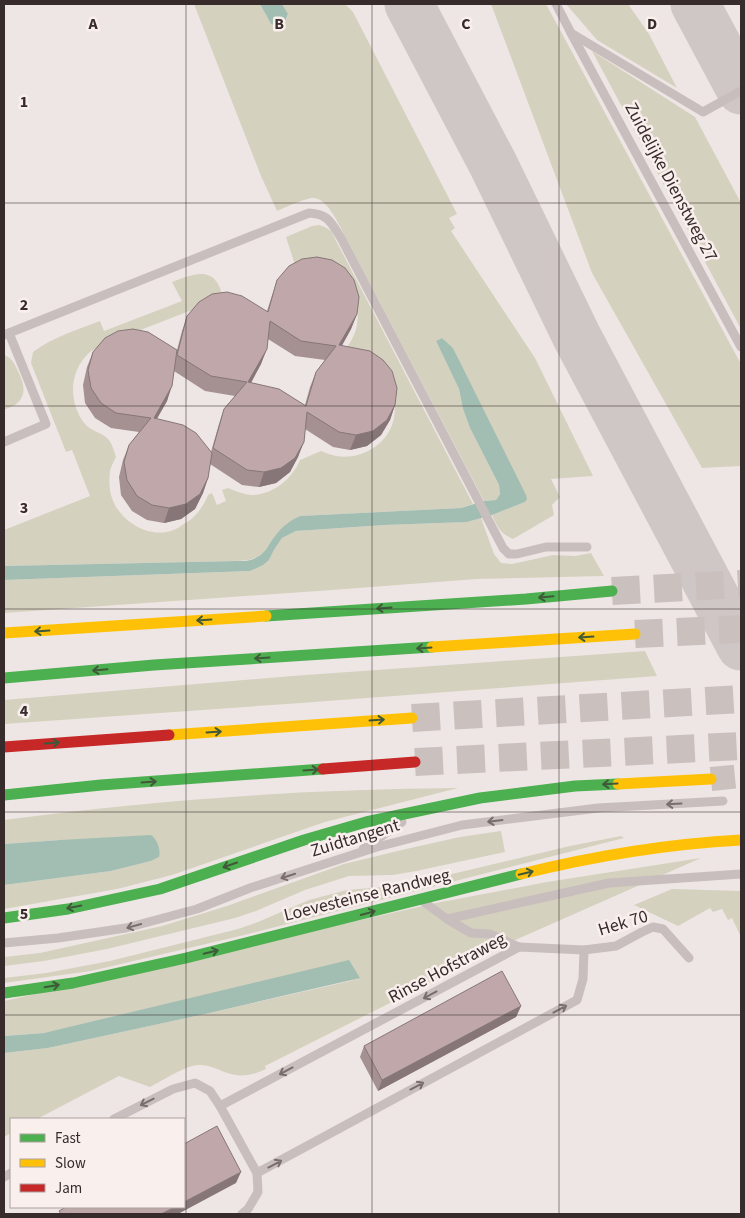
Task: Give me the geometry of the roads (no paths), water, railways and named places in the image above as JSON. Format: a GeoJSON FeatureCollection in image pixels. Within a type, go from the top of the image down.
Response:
{"type":"FeatureCollection","features":[{"type":"Feature","properties":{"kind":"main road"},"geometry":{"type":"LineString","coordinates":[[4,633],[516,600],[612,591]]}},
{"type":"Feature","properties":{"kind":"main road"},"geometry":{"type":"LineString","coordinates":[[4,678],[154,665],[635,634]]}},
{"type":"Feature","properties":{"kind":"main road"},"geometry":{"type":"LineString","coordinates":[[4,747],[412,718]]}},
{"type":"Feature","properties":{"kind":"main road"},"geometry":{"type":"LineString","coordinates":[[4,794],[415,762]]}},
{"type":"Feature","properties":{"kind":"main road"},"geometry":{"type":"LineString","coordinates":[[4,918],[68,909],[160,889],[304,840],[366,822],[480,798],[575,786],[711,779]]}},
{"type":"Feature","properties":{"kind":"main road","name":"Loevesteinse Randweg"},"geometry":{"type":"LineString","coordinates":[[4,992],[32,990],[97,979],[253,943],[567,863],[617,853],[702,842],[741,840]]}},
{"type":"Feature","properties":{"kind":"lane","name":"Zuidelijke Dienstweg 27"},"geometry":{"type":"LineString","coordinates":[[556,4],[741,347]]}},
{"type":"Feature","properties":{"kind":"lane","name":"Zuidelijke Dienstweg 27"},"geometry":{"type":"LineString","coordinates":[[571,33],[703,112],[741,91]]}},
{"type":"Feature","properties":{"kind":"lane"},"geometry":{"type":"LineString","coordinates":[[4,442],[46,424],[6,334],[309,213],[321,214],[331,222],[340,238],[503,548],[508,554],[516,554],[546,547],[587,546]]}},
{"type":"Feature","properties":{"kind":"lane","name":"Zuidtangent"},"geometry":{"type":"LineString","coordinates":[[4,943],[58,938],[126,928],[197,909],[250,888],[377,847],[462,825],[598,808],[723,801]]}},
{"type":"Feature","properties":{"kind":"lane"},"geometry":{"type":"LineString","coordinates":[[356,854],[416,812]]}},
{"type":"Feature","properties":{"kind":"lane"},"geometry":{"type":"LineString","coordinates":[[447,919],[609,883],[741,874]]}},
{"type":"Feature","properties":{"kind":"lane"},"geometry":{"type":"LineString","coordinates":[[420,899],[447,919],[471,933],[490,934],[519,947]]}},
{"type":"Feature","properties":{"kind":"lane","name":"Hek 70"},"geometry":{"type":"LineString","coordinates":[[584,950],[616,946],[653,928],[663,929],[690,958]]}},
{"type":"Feature","properties":{"kind":"lane","name":"Rinse Hofstraweg"},"geometry":{"type":"LineString","coordinates":[[220,1106],[519,947],[584,950]]}},
{"type":"Feature","properties":{"kind":"lane"},"geometry":{"type":"LineString","coordinates":[[257,1173],[577,1000],[583,979],[584,950]]}},
{"type":"Feature","properties":{"kind":"lane"},"geometry":{"type":"LineString","coordinates":[[116,1118],[173,1089],[195,1083],[210,1091],[257,1173],[258,1192],[248,1209],[242,1214]]}},
{"type":"Feature","properties":{"kind":"tunnel"},"geometry":{"type":"LineString","coordinates":[[612,591],[741,584]]}},
{"type":"Feature","properties":{"kind":"tunnel"},"geometry":{"type":"LineString","coordinates":[[635,634],[741,629]]}},
{"type":"Feature","properties":{"kind":"tunnel"},"geometry":{"type":"LineString","coordinates":[[412,718],[741,699]]}},
{"type":"Feature","properties":{"kind":"tunnel"},"geometry":{"type":"LineString","coordinates":[[415,762],[741,746]]}},
{"type":"Feature","properties":{"kind":"tunnel"},"geometry":{"type":"LineString","coordinates":[[711,779],[741,776]]}}]}
